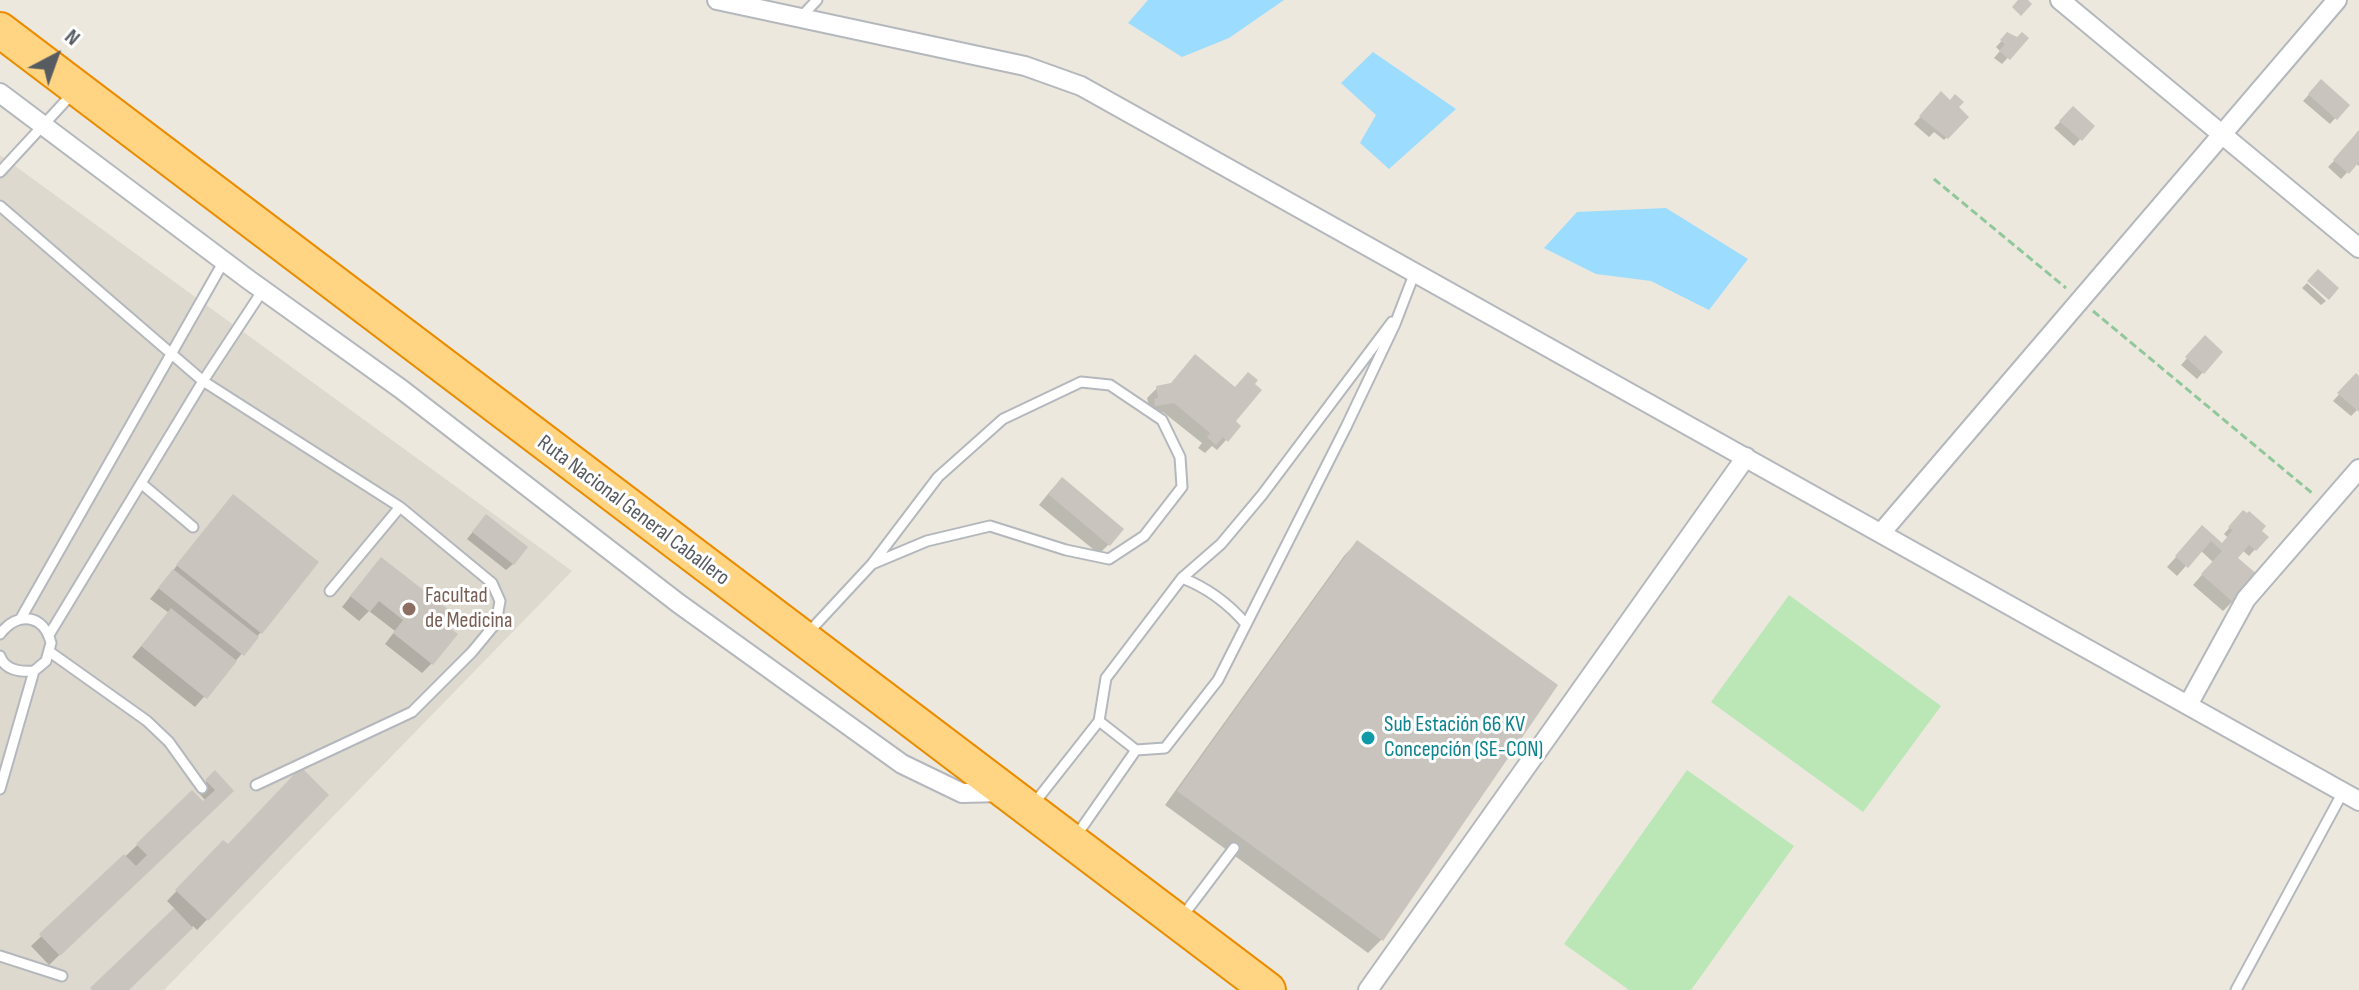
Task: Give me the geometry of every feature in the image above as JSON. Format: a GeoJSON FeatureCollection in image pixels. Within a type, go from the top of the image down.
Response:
{"type":"FeatureCollection","features":[{"type":"Feature","properties":{"kind":"highway","name":"Ruta Nacional General Caballero"},"geometry":{"type":"LineString","coordinates":[[0,30],[1268,990]]}},
{"type":"Feature","properties":{"kind":"street"},"geometry":{"type":"LineString","coordinates":[[717,0],[1025,66],[1081,86],[2351,796]]}},
{"type":"Feature","properties":{"kind":"street"},"geometry":{"type":"LineString","coordinates":[[2060,0],[2359,248]]}},
{"type":"Feature","properties":{"kind":"street"},"geometry":{"type":"LineString","coordinates":[[1881,533],[2337,0]]}},
{"type":"Feature","properties":{"kind":"street"},"geometry":{"type":"LineString","coordinates":[[0,93],[401,389],[678,603],[902,764],[962,793],[1017,801]]}},
{"type":"Feature","properties":{"kind":"street"},"geometry":{"type":"LineString","coordinates":[[1368,990],[1746,457]]}},
{"type":"Feature","properties":{"kind":"street"},"geometry":{"type":"LineString","coordinates":[[2188,705],[2246,599],[2359,469]]}},
{"type":"Feature","properties":{"kind":"lane"},"geometry":{"type":"LineString","coordinates":[[800,18],[817,0]]}},
{"type":"Feature","properties":{"kind":"lane"},"geometry":{"type":"LineString","coordinates":[[0,172],[78,88]]}},
{"type":"Feature","properties":{"kind":"lane"},"geometry":{"type":"LineString","coordinates":[[0,206],[169,355],[203,381],[400,507],[492,583],[500,601],[496,623],[472,652],[412,712],[256,785]]}},
{"type":"Feature","properties":{"kind":"lane"},"geometry":{"type":"LineString","coordinates":[[21,618],[224,261]]}},
{"type":"Feature","properties":{"kind":"lane"},"geometry":{"type":"LineString","coordinates":[[1099,721],[1136,750],[1165,748],[1218,680],[1346,427],[1415,271]]}},
{"type":"Feature","properties":{"kind":"lane"},"geometry":{"type":"LineString","coordinates":[[0,789],[34,671],[46,661],[50,652],[49,635],[203,381],[263,290]]}},
{"type":"Feature","properties":{"kind":"lane"},"geometry":{"type":"LineString","coordinates":[[1017,801],[1099,721],[1106,678],[1182,578],[1221,544],[1262,495],[1399,313]]}},
{"type":"Feature","properties":{"kind":"lane"},"geometry":{"type":"LineString","coordinates":[[802,639],[872,564],[938,477],[1003,419],[1052,393],[1081,382],[1110,385],[1162,420],[1180,457],[1182,487],[1144,536],[1109,559],[1066,550],[990,526],[927,541],[872,564]]}},
{"type":"Feature","properties":{"kind":"lane"},"geometry":{"type":"LineString","coordinates":[[142,484],[193,527]]}},
{"type":"Feature","properties":{"kind":"lane"},"geometry":{"type":"LineString","coordinates":[[330,591],[400,507]]}},
{"type":"Feature","properties":{"kind":"lane"},"geometry":{"type":"LineString","coordinates":[[1182,578],[1202,586],[1233,609],[1246,624]]}},
{"type":"Feature","properties":{"kind":"lane"},"geometry":{"type":"LineString","coordinates":[[0,634],[8,624],[21,618],[35,620],[49,635]]}},
{"type":"Feature","properties":{"kind":"lane"},"geometry":{"type":"LineString","coordinates":[[50,652],[147,721],[169,742],[202,788]]}},
{"type":"Feature","properties":{"kind":"lane"},"geometry":{"type":"LineString","coordinates":[[1,662],[13,670],[34,671]]}},
{"type":"Feature","properties":{"kind":"lane"},"geometry":{"type":"LineString","coordinates":[[1072,842],[1136,750]]}},
{"type":"Feature","properties":{"kind":"lane"},"geometry":{"type":"LineString","coordinates":[[2236,990],[2351,796]]}},
{"type":"Feature","properties":{"kind":"lane"},"geometry":{"type":"LineString","coordinates":[[1178,923],[1234,848]]}},
{"type":"Feature","properties":{"kind":"lane"},"geometry":{"type":"LineString","coordinates":[[0,956],[62,976]]}},
{"type":"Feature","properties":{"kind":"path"},"geometry":{"type":"LineString","coordinates":[[1934,179],[2327,506]]}},
{"type":"Feature","properties":{"kind":"shaded area"},"geometry":{"type":"Polygon","coordinates":[[[0,155],[572,571],[164,990],[0,990],[0,155]]]}},
{"type":"Feature","properties":{"kind":"green space"},"geometry":{"type":"Polygon","coordinates":[[[1789,595],[1941,706],[1863,812],[1711,702],[1789,595]]]}},
{"type":"Feature","properties":{"kind":"green space"},"geometry":{"type":"Polygon","coordinates":[[[1687,770],[1794,846],[1691,990],[1629,990],[1564,944],[1687,770]]]}},
{"type":"Feature","properties":{"kind":"water"},"geometry":{"type":"Polygon","coordinates":[[[1148,0],[1284,0],[1229,38],[1182,57],[1128,23],[1148,0]]]}},
{"type":"Feature","properties":{"kind":"water"},"geometry":{"type":"Polygon","coordinates":[[[1373,52],[1456,109],[1389,169],[1360,143],[1376,115],[1341,83],[1373,52]]]}},
{"type":"Feature","properties":{"kind":"water"},"geometry":{"type":"Polygon","coordinates":[[[1666,208],[1748,259],[1709,310],[1651,281],[1596,274],[1544,248],[1577,212],[1666,208]]]}},
{"type":"Feature","properties":{"kind":"building"},"geometry":{"type":"Polygon","coordinates":[[[2018,0],[2028,0],[2032,4],[2021,16],[2012,7],[2018,0]]]}},
{"type":"Feature","properties":{"kind":"building"},"geometry":{"type":"Polygon","coordinates":[[[2007,32],[2017,37],[2022,32],[2029,38],[2010,60],[1999,51],[2005,44],[2000,40],[2007,32]]]}},
{"type":"Feature","properties":{"kind":"building"},"geometry":{"type":"Polygon","coordinates":[[[2321,79],[2350,105],[2337,120],[2308,94],[2321,79]]]}},
{"type":"Feature","properties":{"kind":"building"},"geometry":{"type":"Polygon","coordinates":[[[1941,91],[1950,100],[1955,94],[1964,102],[1959,107],[1969,117],[1948,139],[1919,116],[1941,91]]]}},
{"type":"Feature","properties":{"kind":"building"},"geometry":{"type":"Polygon","coordinates":[[[2073,106],[2095,126],[2082,141],[2059,121],[2073,106]]]}},
{"type":"Feature","properties":{"kind":"building"},"geometry":{"type":"Polygon","coordinates":[[[2359,130],[2359,162],[2349,174],[2333,160],[2359,130]]]}},
{"type":"Feature","properties":{"kind":"building"},"geometry":{"type":"Polygon","coordinates":[[[2318,269],[2339,288],[2329,300],[2307,281],[2318,269]]]}},
{"type":"Feature","properties":{"kind":"building"},"geometry":{"type":"Polygon","coordinates":[[[2205,335],[2223,352],[2204,374],[2185,357],[2205,335]]]}},
{"type":"Feature","properties":{"kind":"building"},"geometry":{"type":"Polygon","coordinates":[[[1195,354],[1235,387],[1248,372],[1258,380],[1255,384],[1262,390],[1236,421],[1241,426],[1228,442],[1223,437],[1216,445],[1207,437],[1210,433],[1174,403],[1155,406],[1154,399],[1158,398],[1156,386],[1171,383],[1195,354]]]}},
{"type":"Feature","properties":{"kind":"building"},"geometry":{"type":"Polygon","coordinates":[[[2356,373],[2359,376],[2359,412],[2337,393],[2356,373]]]}},
{"type":"Feature","properties":{"kind":"building"},"geometry":{"type":"Polygon","coordinates":[[[1062,477],[1124,529],[1110,546],[1048,494],[1062,477]]]}},
{"type":"Feature","properties":{"kind":"building"},"geometry":{"type":"Polygon","coordinates":[[[233,494],[319,562],[262,634],[176,565],[233,494]]]}},
{"type":"Feature","properties":{"kind":"building"},"geometry":{"type":"Polygon","coordinates":[[[2243,510],[2249,511],[2266,526],[2262,531],[2269,537],[2256,551],[2249,545],[2238,558],[2258,575],[2234,603],[2201,574],[2222,551],[2211,541],[2188,568],[2175,556],[2202,525],[2222,543],[2233,530],[2228,527],[2243,510]]]}},
{"type":"Feature","properties":{"kind":"building"},"geometry":{"type":"Polygon","coordinates":[[[486,514],[528,547],[514,565],[472,532],[486,514]]]}},
{"type":"Feature","properties":{"kind":"building","name":"Sub Estación 66 KV Concepción (SE-CON)"},"geometry":{"type":"Polygon","coordinates":[[[1357,540],[1558,685],[1383,941],[1177,791],[1357,540]]]}},
{"type":"Feature","properties":{"kind":"building","name":"Facultad de Medicina"},"geometry":{"type":"Polygon","coordinates":[[[381,557],[449,610],[441,621],[458,634],[433,665],[393,633],[403,620],[379,601],[370,612],[350,596],[381,557]]]}},
{"type":"Feature","properties":{"kind":"building"},"geometry":{"type":"Polygon","coordinates":[[[173,569],[259,637],[244,656],[158,588],[173,569]]]}},
{"type":"Feature","properties":{"kind":"building"},"geometry":{"type":"Polygon","coordinates":[[[171,608],[237,661],[207,699],[141,646],[171,608]]]}},
{"type":"Feature","properties":{"kind":"building"},"geometry":{"type":"Polygon","coordinates":[[[301,767],[329,795],[208,921],[175,890],[223,840],[228,844],[301,767]]]}},
{"type":"Feature","properties":{"kind":"building"},"geometry":{"type":"Polygon","coordinates":[[[215,770],[234,791],[60,956],[39,934],[124,854],[136,866],[147,855],[136,844],[192,790],[203,801],[215,790],[205,780],[215,770]]]}},
{"type":"Feature","properties":{"kind":"building"},"geometry":{"type":"Polygon","coordinates":[[[174,908],[193,928],[129,990],[90,988],[174,908]]]}},
{"type":"Feature","properties":{"kind":"place","name":"Facultad de Medicina"},"geometry":{"type":"Point","coordinates":[409,609]}},
{"type":"Feature","properties":{"kind":"place","name":"Sub Estación 66 KV Concepción (SE-CON)"},"geometry":{"type":"Point","coordinates":[1368,738]}}]}
